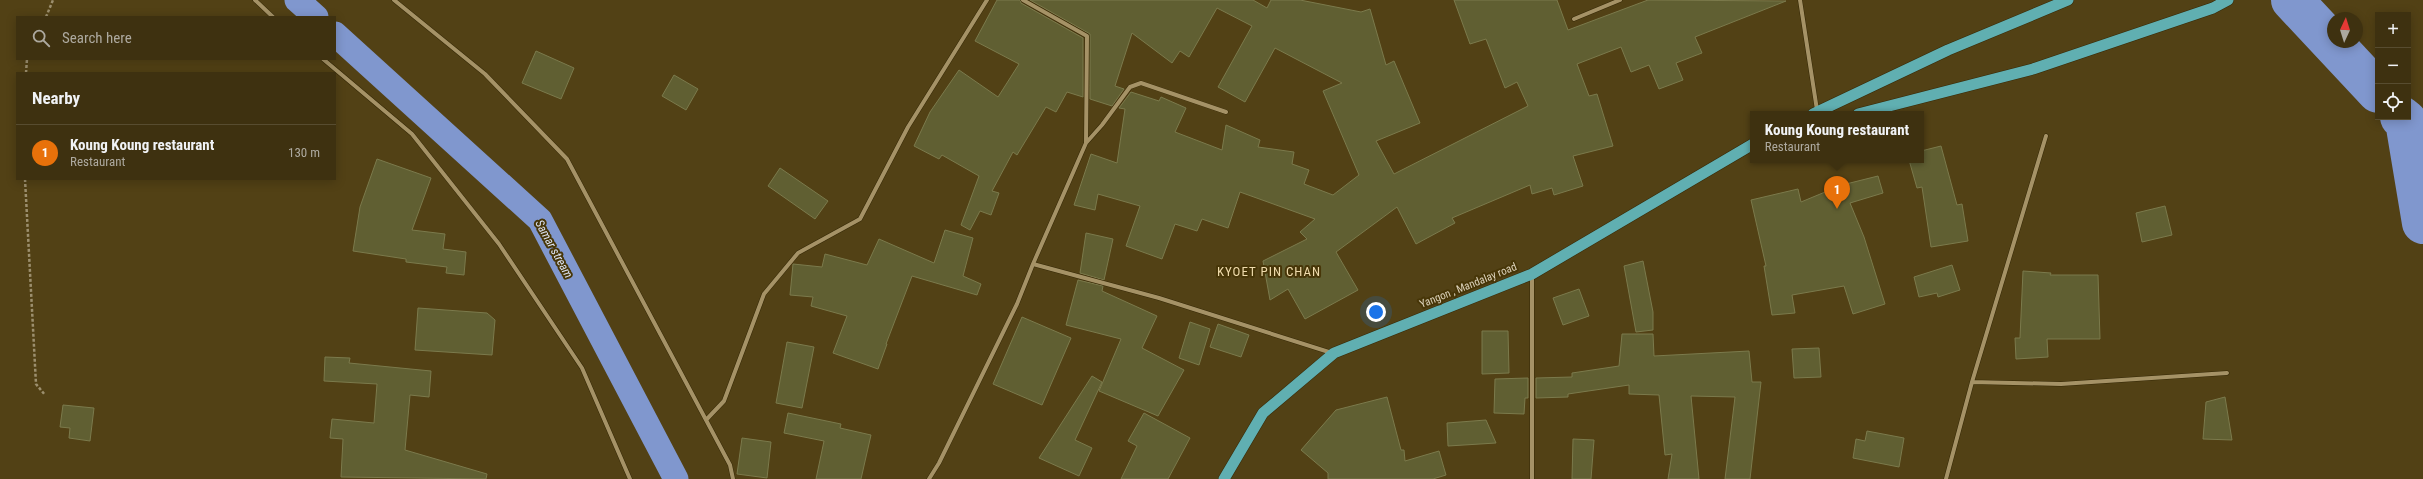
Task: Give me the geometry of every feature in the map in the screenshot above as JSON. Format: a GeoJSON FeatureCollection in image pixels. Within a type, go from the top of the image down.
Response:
{"type":"FeatureCollection","features":[{"type":"Feature","properties":{"kind":"highway"},"geometry":{"type":"LineString","coordinates":[[1819,111],[1948,50],[2068,0]]}},
{"type":"Feature","properties":{"kind":"highway"},"geometry":{"type":"LineString","coordinates":[[1870,111],[2033,69],[2213,8],[2228,0]]}},
{"type":"Feature","properties":{"kind":"highway","name":"Yangon , Mandalay road"},"geometry":{"type":"LineString","coordinates":[[1224,479],[1264,413],[1334,353],[1532,274],[1750,146]]}},
{"type":"Feature","properties":{"kind":"street"},"geometry":{"type":"LineString","coordinates":[[255,0],[272,16]]}},
{"type":"Feature","properties":{"kind":"street"},"geometry":{"type":"LineString","coordinates":[[394,0],[485,74],[567,159],[730,465],[733,479]]}},
{"type":"Feature","properties":{"kind":"street"},"geometry":{"type":"LineString","coordinates":[[706,420],[724,401],[764,294],[798,253],[860,219],[908,127],[987,0]]}},
{"type":"Feature","properties":{"kind":"street"},"geometry":{"type":"LineString","coordinates":[[1023,0],[1087,36],[1086,143]]}},
{"type":"Feature","properties":{"kind":"street"},"geometry":{"type":"LineString","coordinates":[[1574,19],[1620,0]]}},
{"type":"Feature","properties":{"kind":"street"},"geometry":{"type":"LineString","coordinates":[[1800,0],[1815,111]]}},
{"type":"Feature","properties":{"kind":"street"},"geometry":{"type":"LineString","coordinates":[[324,60],[412,134],[499,244],[582,368],[630,479]]}},
{"type":"Feature","properties":{"kind":"street"},"geometry":{"type":"LineString","coordinates":[[929,479],[939,463],[1017,304],[1086,143],[1102,125],[1130,87],[1141,83],[1226,112]]}},
{"type":"Feature","properties":{"kind":"street"},"geometry":{"type":"LineString","coordinates":[[1946,479],[1972,382],[2046,136]]}},
{"type":"Feature","properties":{"kind":"street"},"geometry":{"type":"LineString","coordinates":[[1033,264],[1159,298],[1334,353]]}},
{"type":"Feature","properties":{"kind":"street"},"geometry":{"type":"LineString","coordinates":[[1532,274],[1532,479]]}},
{"type":"Feature","properties":{"kind":"street"},"geometry":{"type":"LineString","coordinates":[[1972,382],[2061,384],[2227,373]]}},
{"type":"Feature","properties":{"kind":"path"},"geometry":{"type":"LineString","coordinates":[[46,16],[54,0]]}},
{"type":"Feature","properties":{"kind":"path"},"geometry":{"type":"LineString","coordinates":[[26,72],[27,60]]}},
{"type":"Feature","properties":{"kind":"path"},"geometry":{"type":"LineString","coordinates":[[25,180],[36,384],[45,395]]}},
{"type":"Feature","properties":{"kind":"building"},"geometry":{"type":"Polygon","coordinates":[[[997,0],[1020,0],[1021,3],[1083,38],[1083,97],[1067,92],[1056,112],[1046,107],[1017,155],[1013,152],[992,191],[999,193],[991,215],[980,211],[970,230],[961,225],[979,176],[942,155],[939,159],[914,146],[930,112],[959,70],[998,97],[1019,64],[975,41],[997,0]]]}},
{"type":"Feature","properties":{"kind":"building"},"geometry":{"type":"Polygon","coordinates":[[[1030,0],[1253,0],[1267,8],[1271,0],[1300,0],[1361,12],[1370,9],[1386,65],[1394,61],[1420,123],[1376,141],[1394,174],[1528,106],[1517,82],[1505,88],[1486,39],[1470,44],[1454,0],[1557,0],[1568,30],[1648,0],[1786,1],[1695,37],[1702,53],[1676,63],[1683,80],[1659,89],[1649,65],[1631,72],[1621,47],[1577,64],[1589,96],[1597,94],[1613,146],[1573,156],[1583,186],[1554,195],[1552,188],[1532,194],[1530,185],[1452,218],[1455,223],[1416,244],[1397,207],[1336,252],[1358,290],[1305,319],[1288,289],[1270,300],[1263,261],[1307,239],[1300,232],[1315,219],[1240,192],[1228,228],[1202,219],[1197,231],[1175,224],[1162,259],[1126,246],[1140,206],[1098,194],[1095,210],[1074,205],[1091,154],[1117,163],[1125,109],[1119,108],[1131,92],[1159,101],[1161,97],[1186,108],[1175,132],[1222,150],[1226,125],[1260,140],[1258,147],[1294,152],[1292,164],[1309,170],[1304,184],[1333,195],[1359,175],[1323,91],[1342,83],[1275,48],[1245,102],[1218,87],[1252,26],[1217,8],[1189,57],[1180,51],[1172,63],[1132,33],[1115,86],[1124,89],[1112,106],[1090,99],[1090,34],[1030,0]]]}},
{"type":"Feature","properties":{"kind":"building"},"geometry":{"type":"Polygon","coordinates":[[[536,51],[574,68],[561,99],[522,83],[536,51]]]}},
{"type":"Feature","properties":{"kind":"building"},"geometry":{"type":"Polygon","coordinates":[[[674,75],[698,89],[686,110],[662,96],[674,75]]]}},
{"type":"Feature","properties":{"kind":"building"},"geometry":{"type":"Polygon","coordinates":[[[1941,146],[1957,205],[1962,204],[1968,241],[1931,247],[1922,187],[1917,188],[1910,163],[1924,163],[1924,150],[1941,146]]]}},
{"type":"Feature","properties":{"kind":"building"},"geometry":{"type":"Polygon","coordinates":[[[377,159],[431,178],[412,230],[445,234],[443,249],[466,252],[464,275],[446,273],[447,267],[406,262],[406,259],[353,251],[360,207],[377,159]]]}},
{"type":"Feature","properties":{"kind":"building"},"geometry":{"type":"Polygon","coordinates":[[[780,168],[828,201],[815,219],[768,186],[780,168]]]}},
{"type":"Feature","properties":{"kind":"building"},"geometry":{"type":"Polygon","coordinates":[[[1878,176],[1883,193],[1850,203],[1864,237],[1885,304],[1853,314],[1844,286],[1792,295],[1795,313],[1772,315],[1764,266],[1766,266],[1751,200],[1798,189],[1801,202],[1842,185],[1878,176]]]}},
{"type":"Feature","properties":{"kind":"building"},"geometry":{"type":"Polygon","coordinates":[[[2165,206],[2172,235],[2142,242],[2136,213],[2165,206]]]}},
{"type":"Feature","properties":{"kind":"building"},"geometry":{"type":"Polygon","coordinates":[[[945,230],[973,238],[963,276],[981,284],[977,295],[912,276],[878,369],[833,353],[847,316],[811,306],[813,297],[790,295],[793,264],[822,267],[825,254],[867,265],[879,239],[934,263],[945,230]]]}},
{"type":"Feature","properties":{"kind":"building"},"geometry":{"type":"Polygon","coordinates":[[[1086,233],[1113,239],[1104,280],[1080,273],[1086,233]]]}},
{"type":"Feature","properties":{"kind":"building"},"geometry":{"type":"Polygon","coordinates":[[[1643,261],[1653,312],[1653,330],[1636,332],[1624,266],[1643,261]]]}},
{"type":"Feature","properties":{"kind":"building"},"geometry":{"type":"Polygon","coordinates":[[[1952,265],[1960,290],[1938,297],[1937,293],[1919,297],[1914,277],[1952,265]]]}},
{"type":"Feature","properties":{"kind":"building"},"geometry":{"type":"Polygon","coordinates":[[[2023,271],[2051,273],[2050,275],[2098,275],[2100,339],[2047,339],[2048,357],[2016,359],[2015,338],[2020,338],[2023,271]]]}},
{"type":"Feature","properties":{"kind":"building"},"geometry":{"type":"Polygon","coordinates":[[[1078,280],[1103,286],[1102,291],[1157,316],[1142,348],[1184,370],[1158,416],[1099,391],[1121,339],[1066,325],[1078,280]]]}},
{"type":"Feature","properties":{"kind":"building"},"geometry":{"type":"Polygon","coordinates":[[[1579,289],[1589,316],[1563,325],[1553,298],[1579,289]]]}},
{"type":"Feature","properties":{"kind":"building"},"geometry":{"type":"Polygon","coordinates":[[[418,308],[487,313],[495,320],[492,355],[415,350],[418,308]]]}},
{"type":"Feature","properties":{"kind":"building"},"geometry":{"type":"Polygon","coordinates":[[[1022,317],[1071,338],[1042,405],[993,384],[1022,317]]]}},
{"type":"Feature","properties":{"kind":"building"},"geometry":{"type":"Polygon","coordinates":[[[1190,322],[1210,329],[1199,365],[1179,358],[1190,322]]]}},
{"type":"Feature","properties":{"kind":"building"},"geometry":{"type":"Polygon","coordinates":[[[1218,324],[1249,335],[1241,357],[1210,347],[1218,324]]]}},
{"type":"Feature","properties":{"kind":"building"},"geometry":{"type":"Polygon","coordinates":[[[1482,331],[1508,331],[1509,373],[1482,374],[1482,331]]]}},
{"type":"Feature","properties":{"kind":"building"},"geometry":{"type":"Polygon","coordinates":[[[1622,334],[1653,334],[1654,356],[1749,351],[1752,382],[1761,382],[1750,479],[1725,479],[1735,397],[1691,396],[1699,479],[1668,479],[1672,454],[1665,455],[1659,395],[1629,394],[1629,385],[1568,394],[1568,397],[1536,398],[1536,378],[1572,377],[1572,373],[1619,366],[1622,334]]]}},
{"type":"Feature","properties":{"kind":"building"},"geometry":{"type":"Polygon","coordinates":[[[787,342],[814,347],[802,408],[776,403],[787,342]]]}},
{"type":"Feature","properties":{"kind":"building"},"geometry":{"type":"Polygon","coordinates":[[[1819,348],[1821,377],[1794,378],[1792,349],[1819,348]]]}},
{"type":"Feature","properties":{"kind":"building"},"geometry":{"type":"Polygon","coordinates":[[[325,357],[350,358],[349,363],[431,371],[429,397],[410,395],[405,450],[487,474],[486,479],[341,477],[343,439],[330,438],[332,419],[374,423],[377,384],[324,381],[325,357]]]}},
{"type":"Feature","properties":{"kind":"building"},"geometry":{"type":"Polygon","coordinates":[[[1092,376],[1102,382],[1075,440],[1092,448],[1079,476],[1039,458],[1092,376]]]}},
{"type":"Feature","properties":{"kind":"building"},"geometry":{"type":"Polygon","coordinates":[[[1528,378],[1528,398],[1525,398],[1524,414],[1494,413],[1495,379],[1528,378]]]}},
{"type":"Feature","properties":{"kind":"building"},"geometry":{"type":"Polygon","coordinates":[[[1387,397],[1401,450],[1404,450],[1405,461],[1439,451],[1446,475],[1433,479],[1328,479],[1328,473],[1301,450],[1336,410],[1387,397]]]}},
{"type":"Feature","properties":{"kind":"building"},"geometry":{"type":"Polygon","coordinates":[[[2225,397],[2232,440],[2203,439],[2206,402],[2225,397]]]}},
{"type":"Feature","properties":{"kind":"building"},"geometry":{"type":"Polygon","coordinates":[[[63,405],[94,408],[90,441],[69,438],[70,428],[60,427],[63,405]]]}},
{"type":"Feature","properties":{"kind":"building"},"geometry":{"type":"Polygon","coordinates":[[[788,413],[841,424],[840,428],[871,435],[861,479],[816,479],[824,441],[784,433],[788,413]]]}},
{"type":"Feature","properties":{"kind":"building"},"geometry":{"type":"Polygon","coordinates":[[[1144,413],[1190,438],[1168,479],[1121,479],[1137,446],[1128,441],[1144,413]]]}},
{"type":"Feature","properties":{"kind":"building"},"geometry":{"type":"Polygon","coordinates":[[[1486,420],[1496,443],[1448,446],[1447,423],[1486,420]]]}},
{"type":"Feature","properties":{"kind":"building"},"geometry":{"type":"Polygon","coordinates":[[[1867,431],[1904,438],[1899,467],[1853,458],[1856,439],[1865,441],[1867,431]]]}},
{"type":"Feature","properties":{"kind":"building"},"geometry":{"type":"Polygon","coordinates":[[[742,438],[771,442],[767,478],[737,474],[742,438]]]}},
{"type":"Feature","properties":{"kind":"building"},"geometry":{"type":"Polygon","coordinates":[[[1573,439],[1594,440],[1591,479],[1572,479],[1573,439]]]}},
{"type":"Feature","properties":{"kind":"waterway","name":"Samar stream"},"geometry":{"type":"LineString","coordinates":[[297,0],[315,16]]}},
{"type":"Feature","properties":{"kind":"waterway"},"geometry":{"type":"LineString","coordinates":[[2292,0],[2375,89]]}},
{"type":"Feature","properties":{"kind":"waterway","name":"Samar stream"},"geometry":{"type":"LineString","coordinates":[[336,35],[540,220],[676,479]]}},
{"type":"Feature","properties":{"kind":"waterway"},"geometry":{"type":"LineString","coordinates":[[2405,120],[2423,223]]}},
{"type":"Feature","properties":{"kind":"place","name":"Koung Koung restaurant"},"geometry":{"type":"Point","coordinates":[1837,209]}},
{"type":"Feature","properties":{"kind":"district","name":"KYOET PIN CHAN"},"geometry":{"type":"Point","coordinates":[1269,271]}}]}
